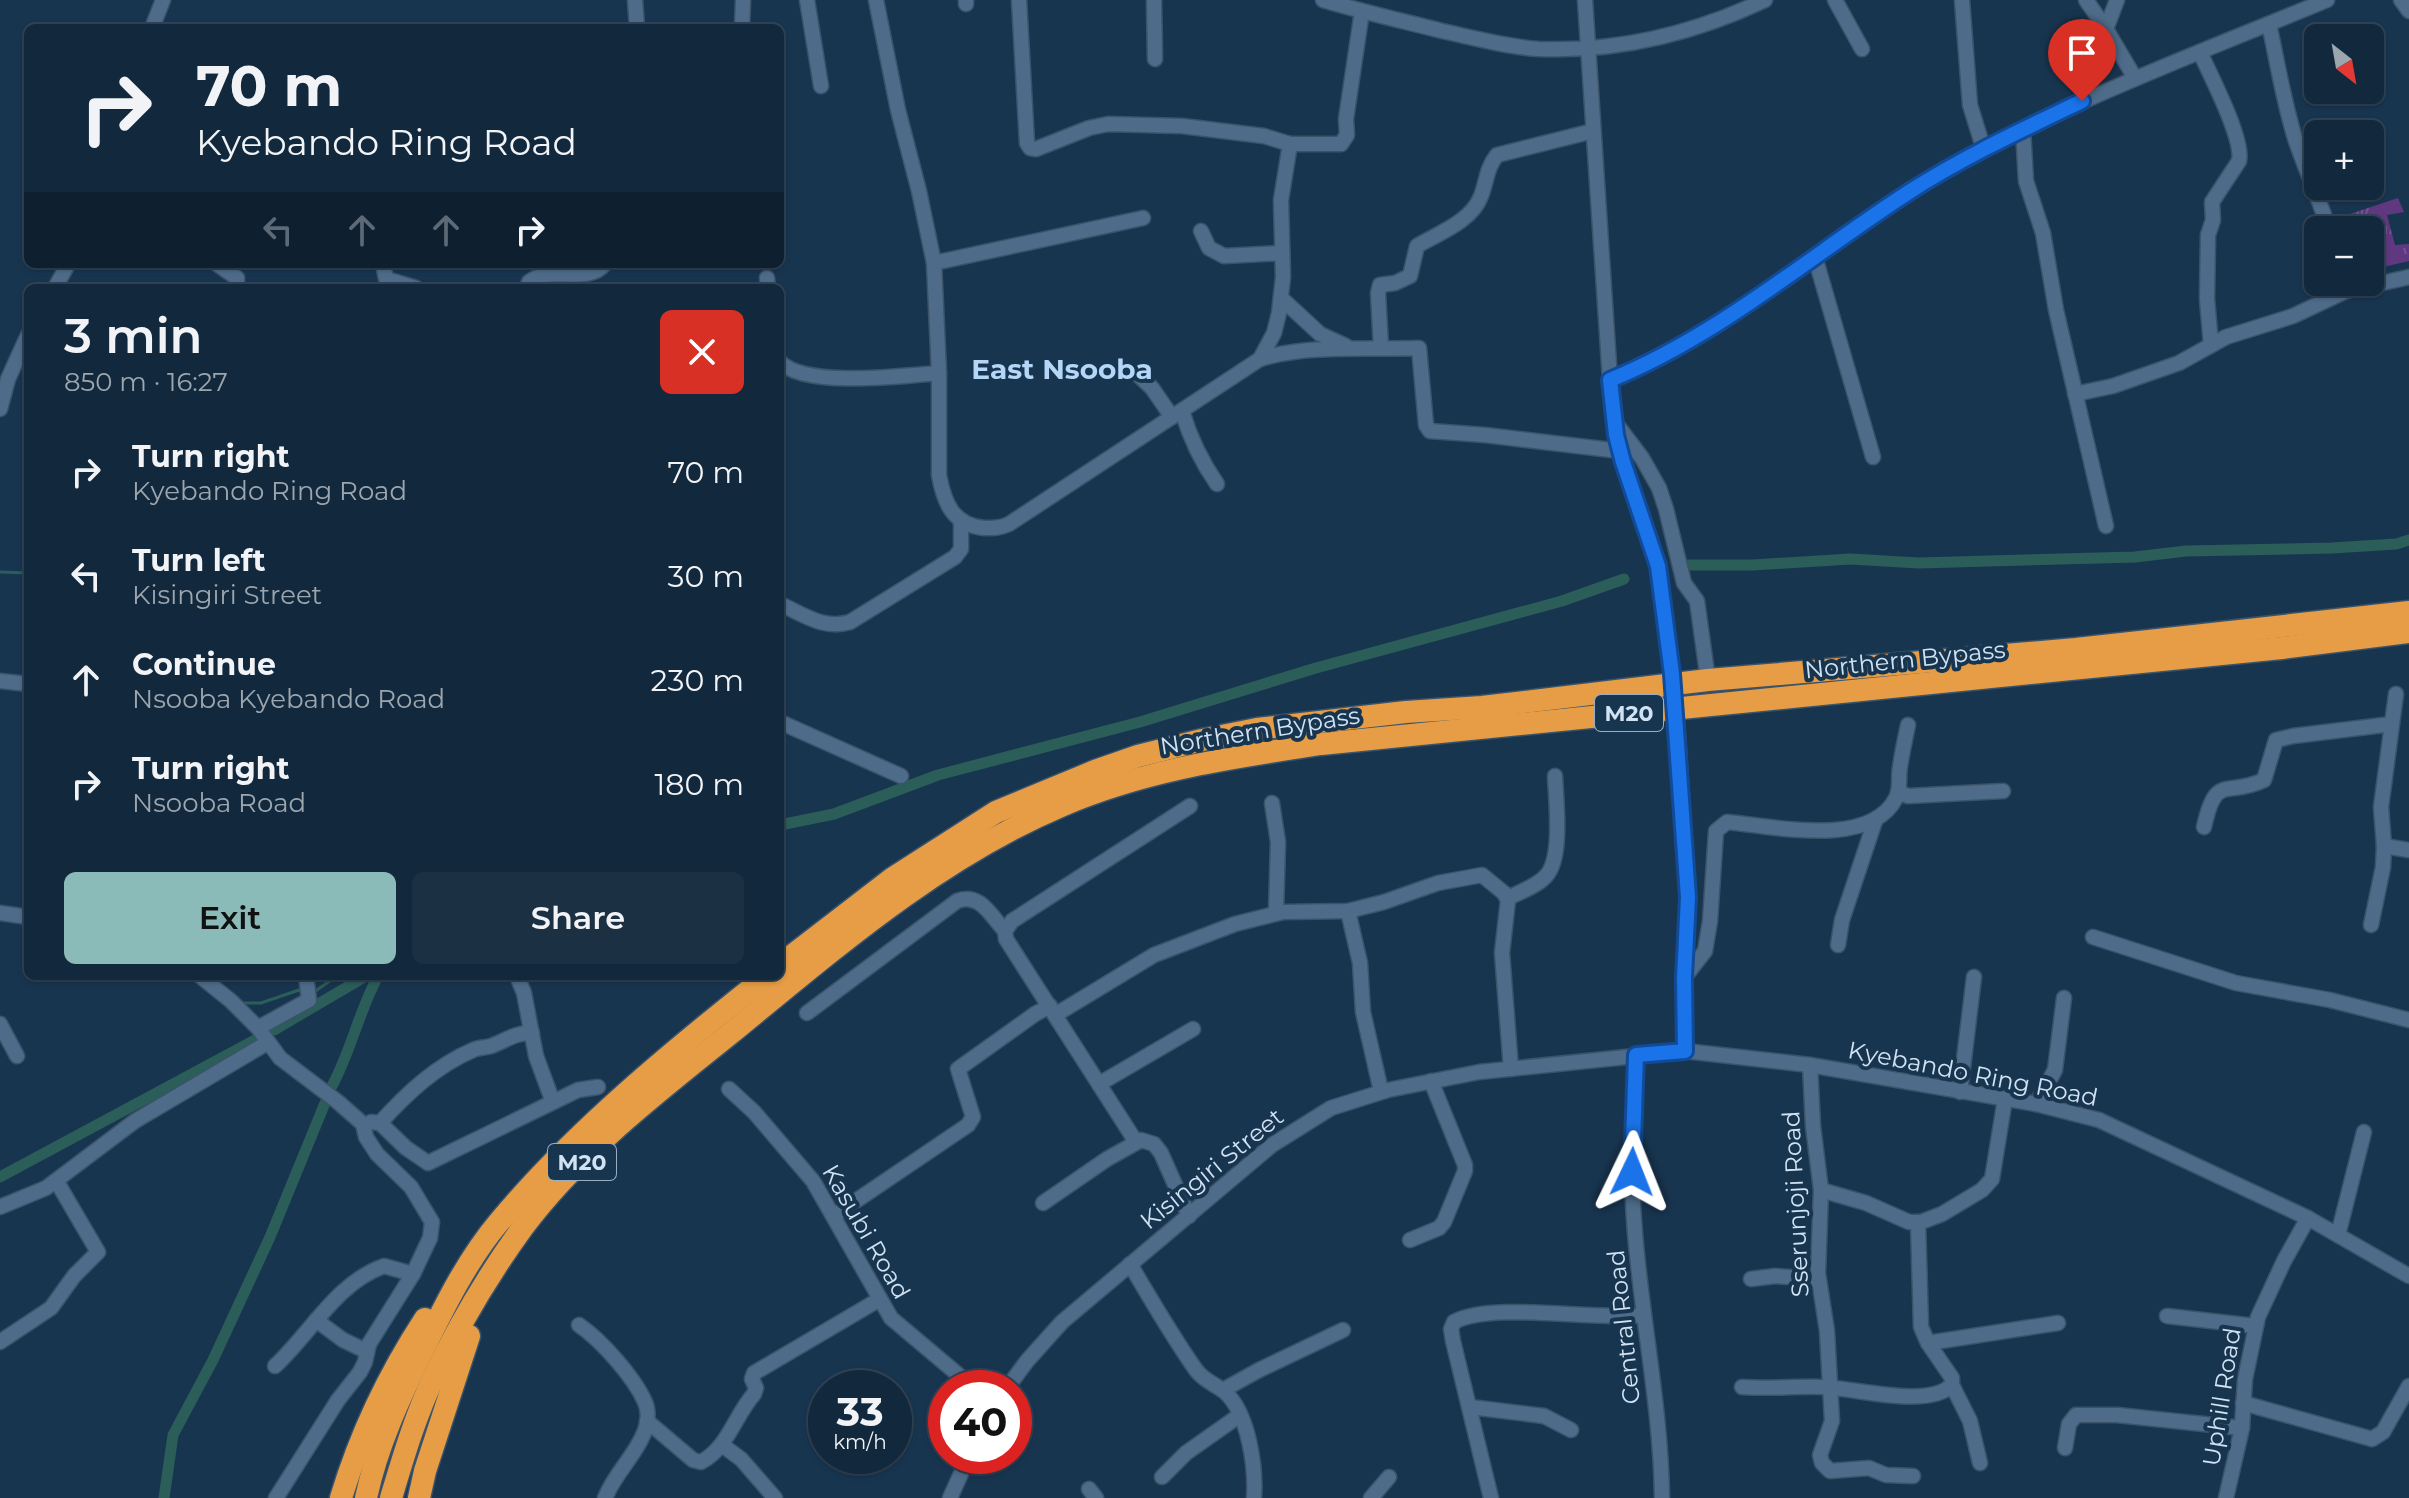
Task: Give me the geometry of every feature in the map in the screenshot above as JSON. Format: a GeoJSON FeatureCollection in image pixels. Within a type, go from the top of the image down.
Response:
{"type":"FeatureCollection","features":[{"type":"Feature","properties":{"kind":"highway","name":"Northern Bypass"},"geometry":{"type":"LineString","coordinates":[[784,962],[893,878],[996,812],[1138,756],[1257,729],[1406,712],[1482,707],[1708,680],[2092,648],[2409,612]]}},
{"type":"Feature","properties":{"kind":"highway","name":"Northern Bypass"},"geometry":{"type":"LineString","coordinates":[[391,1498],[432,1381],[462,1323],[523,1227],[553,1190],[670,1082],[883,911],[960,858],[1065,805],[1192,764],[1321,744],[2282,648],[2409,632]]}},
{"type":"Feature","properties":{"kind":"highway","name":"M20"},"geometry":{"type":"LineString","coordinates":[[366,1498],[388,1422],[444,1307],[499,1222],[586,1131],[762,980]]}},
{"type":"Feature","properties":{"kind":"highway"},"geometry":{"type":"LineString","coordinates":[[341,1498],[350,1466],[406,1347],[452,1276],[475,1255]]}},
{"type":"Feature","properties":{"kind":"highway"},"geometry":{"type":"LineString","coordinates":[[419,1498],[457,1366],[496,1268]]}},
{"type":"Feature","properties":{"kind":"street"},"geometry":{"type":"LineString","coordinates":[[154,24],[163,0]]}},
{"type":"Feature","properties":{"kind":"street"},"geometry":{"type":"LineString","coordinates":[[635,0],[637,24]]}},
{"type":"Feature","properties":{"kind":"street"},"geometry":{"type":"LineString","coordinates":[[742,24],[743,0]]}},
{"type":"Feature","properties":{"kind":"street"},"geometry":{"type":"LineString","coordinates":[[807,0],[821,86]]}},
{"type":"Feature","properties":{"kind":"street"},"geometry":{"type":"LineString","coordinates":[[784,606],[832,625],[850,622],[955,557],[961,549],[961,522],[942,491],[939,475],[939,373],[934,263],[876,0]]}},
{"type":"Feature","properties":{"kind":"street"},"geometry":{"type":"LineString","coordinates":[[1019,0],[1027,143],[1030,148],[1045,147],[1089,128],[1108,124],[1182,126],[1264,136],[1290,144],[1336,146],[1345,140],[1362,11]]}},
{"type":"Feature","properties":{"kind":"street"},"geometry":{"type":"LineString","coordinates":[[1154,0],[1155,59]]}},
{"type":"Feature","properties":{"kind":"street"},"geometry":{"type":"LineString","coordinates":[[1323,0],[1520,47],[1590,47],[1688,31],[1732,7],[1765,0]]}},
{"type":"Feature","properties":{"kind":"street"},"geometry":{"type":"LineString","coordinates":[[1585,0],[1614,421],[1620,451],[1658,566],[1678,734],[1688,897],[1684,978],[1685,1051]]}},
{"type":"Feature","properties":{"kind":"street"},"geometry":{"type":"LineString","coordinates":[[1835,0],[1862,49]]}},
{"type":"Feature","properties":{"kind":"street"},"geometry":{"type":"LineString","coordinates":[[1962,0],[1970,105],[1984,150]]}},
{"type":"Feature","properties":{"kind":"street"},"geometry":{"type":"LineString","coordinates":[[2086,0],[2135,78]]}},
{"type":"Feature","properties":{"kind":"street"},"geometry":{"type":"LineString","coordinates":[[2106,29],[2117,0]]}},
{"type":"Feature","properties":{"kind":"street"},"geometry":{"type":"LineString","coordinates":[[1610,380],[1656,359],[1710,328],[1910,191],[1984,150],[2135,78],[2327,0]]}},
{"type":"Feature","properties":{"kind":"street"},"geometry":{"type":"LineString","coordinates":[[2401,0],[2409,11]]}},
{"type":"Feature","properties":{"kind":"street"},"geometry":{"type":"LineString","coordinates":[[2269,24],[2295,137],[2325,216]]}},
{"type":"Feature","properties":{"kind":"street"},"geometry":{"type":"LineString","coordinates":[[2200,52],[2236,136],[2240,154],[2239,161],[2212,202],[2207,299],[2211,345]]}},
{"type":"Feature","properties":{"kind":"street"},"geometry":{"type":"LineString","coordinates":[[2023,130],[2026,181],[2043,233],[2056,310],[2106,526]]}},
{"type":"Feature","properties":{"kind":"street"},"geometry":{"type":"LineString","coordinates":[[1381,348],[1380,285],[1410,276],[1417,246],[1476,208],[1485,174],[1497,155],[1593,131]]}},
{"type":"Feature","properties":{"kind":"street"},"geometry":{"type":"LineString","coordinates":[[1260,359],[1277,324],[1281,298],[1281,200],[1290,144]]}},
{"type":"Feature","properties":{"kind":"street"},"geometry":{"type":"LineString","coordinates":[[934,263],[1143,218]]}},
{"type":"Feature","properties":{"kind":"street"},"geometry":{"type":"LineString","coordinates":[[1201,231],[1209,248],[1224,256],[1282,253]]}},
{"type":"Feature","properties":{"kind":"street"},"geometry":{"type":"LineString","coordinates":[[1815,257],[1873,457]]}},
{"type":"Feature","properties":{"kind":"street"},"geometry":{"type":"LineString","coordinates":[[223,268],[237,278],[237,284]]}},
{"type":"Feature","properties":{"kind":"street"},"geometry":{"type":"LineString","coordinates":[[384,268],[386,279],[403,284]]}},
{"type":"Feature","properties":{"kind":"street"},"geometry":{"type":"LineString","coordinates":[[528,284],[543,274],[592,274],[600,268]]}},
{"type":"Feature","properties":{"kind":"street"},"geometry":{"type":"LineString","coordinates":[[2384,280],[2409,277]]}},
{"type":"Feature","properties":{"kind":"street"},"geometry":{"type":"LineString","coordinates":[[2075,394],[2179,363],[2233,334],[2293,316],[2327,296]]}},
{"type":"Feature","properties":{"kind":"street"},"geometry":{"type":"LineString","coordinates":[[1281,298],[1320,334],[1350,348]]}},
{"type":"Feature","properties":{"kind":"street"},"geometry":{"type":"LineString","coordinates":[[0,409],[8,379],[24,344]]}},
{"type":"Feature","properties":{"kind":"street"},"geometry":{"type":"LineString","coordinates":[[961,522],[971,527],[995,529],[1009,524],[1260,359],[1280,353],[1350,348],[1419,348],[1426,425],[1430,431],[1620,451]]}},
{"type":"Feature","properties":{"kind":"street"},"geometry":{"type":"LineString","coordinates":[[784,365],[795,373],[832,378],[939,373]]}},
{"type":"Feature","properties":{"kind":"street"},"geometry":{"type":"LineString","coordinates":[[1135,372],[1177,414],[1217,484]]}},
{"type":"Feature","properties":{"kind":"street"},"geometry":{"type":"LineString","coordinates":[[1614,421],[1642,458],[1662,499],[1675,540],[1681,575],[1697,601],[1708,680]]}},
{"type":"Feature","properties":{"kind":"street"},"geometry":{"type":"LineString","coordinates":[[0,681],[24,684]]}},
{"type":"Feature","properties":{"kind":"street"},"geometry":{"type":"LineString","coordinates":[[2371,925],[2383,867],[2381,807],[2396,694]]}},
{"type":"Feature","properties":{"kind":"street"},"geometry":{"type":"LineString","coordinates":[[784,724],[901,776]]}},
{"type":"Feature","properties":{"kind":"street"},"geometry":{"type":"LineString","coordinates":[[2204,827],[2210,801],[2216,793],[2264,780],[2276,740],[2392,724]]}},
{"type":"Feature","properties":{"kind":"street"},"geometry":{"type":"LineString","coordinates":[[1684,978],[1705,951],[1710,921],[1714,838],[1720,826],[1727,822],[1835,830],[1851,829],[1875,821],[1896,800],[1908,725]]}},
{"type":"Feature","properties":{"kind":"street"},"geometry":{"type":"LineString","coordinates":[[1508,898],[1541,880],[1551,869],[1556,849],[1555,776]]}},
{"type":"Feature","properties":{"kind":"street"},"geometry":{"type":"LineString","coordinates":[[1898,792],[1908,796],[2003,791]]}},
{"type":"Feature","properties":{"kind":"street"},"geometry":{"type":"LineString","coordinates":[[1272,803],[1278,842],[1276,913]]}},
{"type":"Feature","properties":{"kind":"street"},"geometry":{"type":"LineString","coordinates":[[1005,931],[1012,921],[1190,806]]}},
{"type":"Feature","properties":{"kind":"street"},"geometry":{"type":"LineString","coordinates":[[1838,945],[1842,920],[1875,821]]}},
{"type":"Feature","properties":{"kind":"street"},"geometry":{"type":"LineString","coordinates":[[2384,846],[2409,850]]}},
{"type":"Feature","properties":{"kind":"street"},"geometry":{"type":"LineString","coordinates":[[835,1215],[968,1125],[973,1117],[958,1069],[1040,1010],[1052,1010],[1154,955],[1235,924],[1276,913],[1348,911],[1438,883],[1479,875],[1508,898]]}},
{"type":"Feature","properties":{"kind":"street"},"geometry":{"type":"LineString","coordinates":[[1508,898],[1502,953],[1511,1069]]}},
{"type":"Feature","properties":{"kind":"street"},"geometry":{"type":"LineString","coordinates":[[807,1013],[957,901],[975,899],[1005,931],[1006,939],[1136,1142]]}},
{"type":"Feature","properties":{"kind":"street"},"geometry":{"type":"LineString","coordinates":[[1348,911],[1360,963],[1363,1012],[1381,1091]]}},
{"type":"Feature","properties":{"kind":"street"},"geometry":{"type":"LineString","coordinates":[[1,916],[24,917]]}},
{"type":"Feature","properties":{"kind":"street"},"geometry":{"type":"LineString","coordinates":[[2093,937],[2236,983],[2330,1000],[2409,1020]]}},
{"type":"Feature","properties":{"kind":"street"},"geometry":{"type":"LineString","coordinates":[[1960,1092],[1974,977]]}},
{"type":"Feature","properties":{"kind":"street"},"geometry":{"type":"LineString","coordinates":[[205,980],[258,1028],[267,1043],[294,1071],[363,1124],[366,1137],[377,1154],[411,1187],[432,1222],[430,1238],[413,1274],[276,1498]]}},
{"type":"Feature","properties":{"kind":"street"},"geometry":{"type":"LineString","coordinates":[[519,980],[536,1056],[553,1102]]}},
{"type":"Feature","properties":{"kind":"street"},"geometry":{"type":"LineString","coordinates":[[258,1028],[308,988]]}},
{"type":"Feature","properties":{"kind":"street"},"geometry":{"type":"LineString","coordinates":[[2036,1104],[2055,1070],[2064,998]]}},
{"type":"Feature","properties":{"kind":"street"},"geometry":{"type":"LineString","coordinates":[[0,1024],[17,1056]]}},
{"type":"Feature","properties":{"kind":"street"},"geometry":{"type":"LineString","coordinates":[[1099,1084],[1193,1029]]}},
{"type":"Feature","properties":{"kind":"street"},"geometry":{"type":"LineString","coordinates":[[363,1124],[380,1123],[431,1073],[460,1056],[512,1036],[532,1033]]}},
{"type":"Feature","properties":{"kind":"street"},"geometry":{"type":"LineString","coordinates":[[0,1207],[57,1182],[135,1121],[267,1043]]}},
{"type":"Feature","properties":{"kind":"street","name":"Kyebando Ring Road"},"geometry":{"type":"LineString","coordinates":[[1636,1055],[1685,1051],[1810,1065],[2036,1104],[2099,1120],[2308,1218],[2409,1276]]}},
{"type":"Feature","properties":{"kind":"street","name":"Kisingiri Street"},"geometry":{"type":"LineString","coordinates":[[1021,1370],[1050,1334],[1130,1264],[1272,1145],[1331,1108],[1381,1091],[1431,1081],[1636,1055]]}},
{"type":"Feature","properties":{"kind":"street","name":"Central Road"},"geometry":{"type":"LineString","coordinates":[[1636,1055],[1632,1172],[1662,1498]]}},
{"type":"Feature","properties":{"kind":"street","name":"Sserunjoji Road"},"geometry":{"type":"LineString","coordinates":[[1810,1065],[1821,1190],[1818,1279],[1825,1315],[1831,1388],[1831,1426],[1820,1455],[1828,1470],[1869,1468],[1886,1475],[1913,1476]]}},
{"type":"Feature","properties":{"kind":"street"},"geometry":{"type":"LineString","coordinates":[[1410,1240],[1439,1228],[1444,1222],[1465,1171],[1431,1081]]}},
{"type":"Feature","properties":{"kind":"street"},"geometry":{"type":"LineString","coordinates":[[380,1123],[406,1148],[428,1163],[578,1090],[598,1087]]}},
{"type":"Feature","properties":{"kind":"street","name":"Kasubi Road"},"geometry":{"type":"LineString","coordinates":[[729,1089],[799,1163],[835,1215],[836,1224],[896,1324],[952,1370]]}},
{"type":"Feature","properties":{"kind":"street"},"geometry":{"type":"LineString","coordinates":[[1821,1190],[1866,1203],[1898,1218],[1918,1222],[1942,1214],[1982,1190],[1992,1179],[2005,1099]]}},
{"type":"Feature","properties":{"kind":"street"},"geometry":{"type":"LineString","coordinates":[[2338,1235],[2364,1132]]}},
{"type":"Feature","properties":{"kind":"street"},"geometry":{"type":"LineString","coordinates":[[1043,1203],[1136,1142],[1149,1141],[1161,1153],[1189,1216]]}},
{"type":"Feature","properties":{"kind":"street"},"geometry":{"type":"LineString","coordinates":[[0,1342],[48,1310],[74,1276],[98,1252],[57,1182]]}},
{"type":"Feature","properties":{"kind":"street","name":"Uphill Road"},"geometry":{"type":"LineString","coordinates":[[2226,1498],[2242,1428],[2247,1360],[2255,1326],[2284,1261],[2308,1218]]}},
{"type":"Feature","properties":{"kind":"street"},"geometry":{"type":"LineString","coordinates":[[1918,1222],[1920,1318],[1928,1343],[1952,1378],[1952,1385],[1970,1421],[1980,1463]]}},
{"type":"Feature","properties":{"kind":"street"},"geometry":{"type":"LineString","coordinates":[[1130,1264],[1197,1372],[1211,1385],[1223,1390],[1240,1415],[1255,1471],[1254,1498]]}},
{"type":"Feature","properties":{"kind":"street"},"geometry":{"type":"LineString","coordinates":[[275,1366],[345,1289],[376,1269],[389,1265],[413,1274]]}},
{"type":"Feature","properties":{"kind":"street"},"geometry":{"type":"LineString","coordinates":[[1751,1279],[1775,1276],[1818,1279]]}},
{"type":"Feature","properties":{"kind":"street"},"geometry":{"type":"LineString","coordinates":[[647,1421],[697,1462],[707,1458],[722,1445],[733,1422],[756,1391],[752,1379],[754,1373],[880,1299]]}},
{"type":"Feature","properties":{"kind":"street"},"geometry":{"type":"LineString","coordinates":[[1491,1498],[1451,1329],[1454,1322],[1460,1318],[1498,1312],[1618,1318],[1643,1315]]}},
{"type":"Feature","properties":{"kind":"street"},"geometry":{"type":"LineString","coordinates":[[2167,1316],[2255,1326]]}},
{"type":"Feature","properties":{"kind":"street"},"geometry":{"type":"LineString","coordinates":[[316,1320],[364,1354]]}},
{"type":"Feature","properties":{"kind":"street"},"geometry":{"type":"LineString","coordinates":[[1928,1343],[2058,1323]]}},
{"type":"Feature","properties":{"kind":"street"},"geometry":{"type":"LineString","coordinates":[[579,1325],[592,1334],[645,1402],[647,1421],[643,1437],[621,1467],[605,1498]]}},
{"type":"Feature","properties":{"kind":"street"},"geometry":{"type":"LineString","coordinates":[[1223,1390],[1343,1330]]}},
{"type":"Feature","properties":{"kind":"street"},"geometry":{"type":"LineString","coordinates":[[1742,1387],[1831,1388],[1905,1396],[1934,1393],[1949,1389],[1952,1385]]}},
{"type":"Feature","properties":{"kind":"street"},"geometry":{"type":"LineString","coordinates":[[2243,1403],[2372,1439],[2383,1432],[2409,1386]]}},
{"type":"Feature","properties":{"kind":"street"},"geometry":{"type":"LineString","coordinates":[[1470,1407],[1544,1416],[1571,1430]]}},
{"type":"Feature","properties":{"kind":"street"},"geometry":{"type":"LineString","coordinates":[[1162,1477],[1197,1445],[1240,1415]]}},
{"type":"Feature","properties":{"kind":"street"},"geometry":{"type":"LineString","coordinates":[[2065,1448],[2069,1424],[2076,1415],[2117,1415],[2242,1428]]}},
{"type":"Feature","properties":{"kind":"street"},"geometry":{"type":"LineString","coordinates":[[722,1445],[741,1459],[775,1498]]}},
{"type":"Feature","properties":{"kind":"street"},"geometry":{"type":"LineString","coordinates":[[950,1498],[961,1474]]}},
{"type":"Feature","properties":{"kind":"street"},"geometry":{"type":"LineString","coordinates":[[1371,1498],[1389,1477]]}},
{"type":"Feature","properties":{"kind":"green space"},"geometry":{"type":"Polygon","coordinates":[[[2398,198],[2404,212],[2387,215],[2395,245],[2409,244],[2409,261],[2384,267],[2384,216],[2344,216],[2398,198]]]}},
{"type":"Feature","properties":{"kind":"waterway"},"geometry":{"type":"LineString","coordinates":[[1681,565],[1753,565],[1850,559],[1919,563],[2135,557],[2186,551],[2332,548],[2396,544],[2409,540]]}},
{"type":"Feature","properties":{"kind":"waterway"},"geometry":{"type":"LineString","coordinates":[[0,572],[24,573]]}},
{"type":"Feature","properties":{"kind":"waterway"},"geometry":{"type":"LineString","coordinates":[[784,824],[834,814],[938,775],[1140,722],[1316,668],[1562,601],[1624,579]]}},
{"type":"Feature","properties":{"kind":"waterway"},"geometry":{"type":"LineString","coordinates":[[314,992],[331,980]]}},
{"type":"Feature","properties":{"kind":"waterway"},"geometry":{"type":"LineString","coordinates":[[274,1030],[359,980]]}},
{"type":"Feature","properties":{"kind":"waterway"},"geometry":{"type":"LineString","coordinates":[[332,1086],[376,980]]}},
{"type":"Feature","properties":{"kind":"waterway"},"geometry":{"type":"LineString","coordinates":[[243,1003],[261,1003],[299,990],[303,994]]}},
{"type":"Feature","properties":{"kind":"waterway"},"geometry":{"type":"LineString","coordinates":[[0,1177],[259,1038]]}},
{"type":"Feature","properties":{"kind":"waterway"},"geometry":{"type":"LineString","coordinates":[[164,1498],[173,1435],[213,1360],[270,1237],[325,1103]]}},
{"type":"Feature","properties":{"kind":"district","name":"East Nsooba"},"geometry":{"type":"Point","coordinates":[1062,369]}},
{"type":"Feature","properties":{"kind":"route"},"geometry":{"type":"LineString","coordinates":[[1632,1172],[1636,1055],[1685,1051],[1684,978],[1688,897],[1678,734],[1658,566],[1616,435],[1610,380],[1664,355],[1742,308],[1910,191],[2013,134],[2082,101]]}}]}
